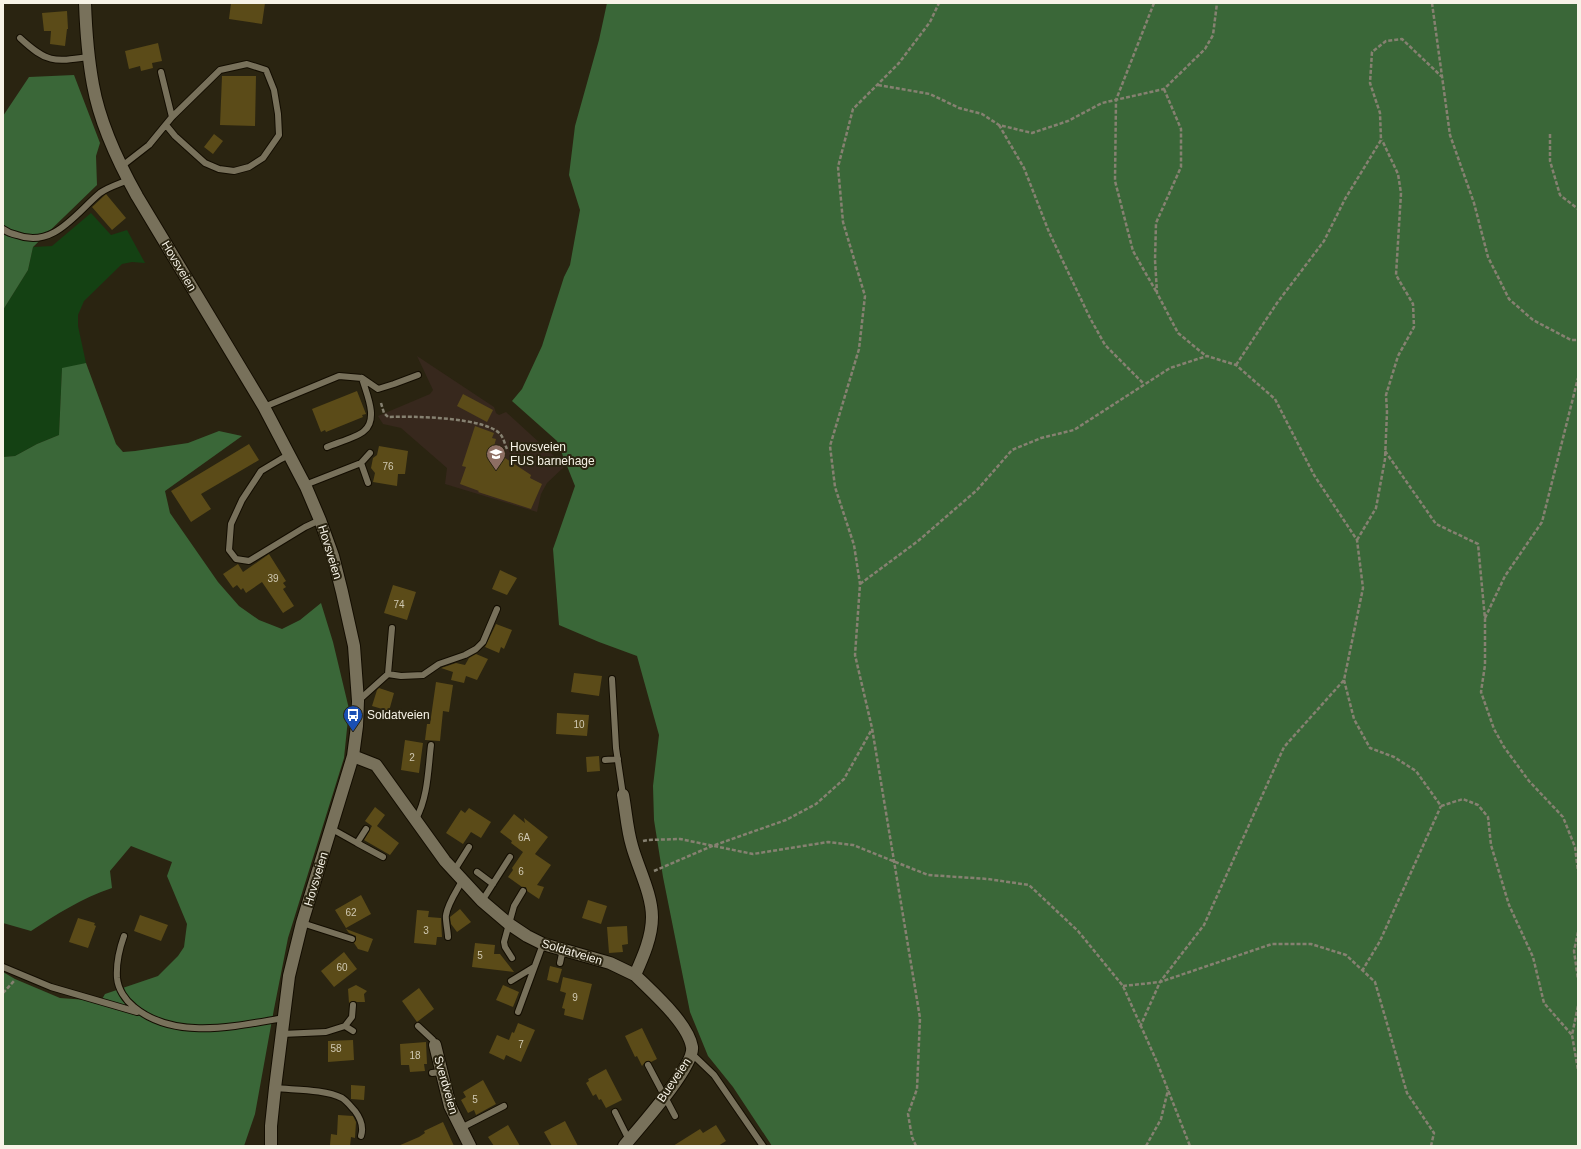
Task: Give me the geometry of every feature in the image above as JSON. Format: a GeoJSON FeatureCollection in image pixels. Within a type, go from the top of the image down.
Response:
{"type":"FeatureCollection","features":[{"type":"Feature","properties":{"kind":"street","name":"Hovsveien"},"geometry":{"type":"LineString","coordinates":[[85,3],[93,86],[98,108],[122,166],[128,180],[264,407],[305,485],[333,556],[354,646],[358,701],[354,756],[302,923],[289,976],[275,1088],[271,1126],[271,1146]]}},
{"type":"Feature","properties":{"kind":"street","name":"Soldatveien"},"geometry":{"type":"LineString","coordinates":[[354,756],[376,764],[416,819],[431,844],[454,872],[482,901],[510,924],[527,936],[543,944],[610,963],[635,975]]}},
{"type":"Feature","properties":{"kind":"street"},"geometry":{"type":"LineString","coordinates":[[623,795],[631,845],[642,876],[652,916],[645,953],[635,975]]}},
{"type":"Feature","properties":{"kind":"street","name":"Bueveien"},"geometry":{"type":"LineString","coordinates":[[626,1143],[682,1072],[692,1054],[692,1046],[689,1038],[680,1022],[659,998],[635,975]]}},
{"type":"Feature","properties":{"kind":"street","name":"Sverdveien"},"geometry":{"type":"LineString","coordinates":[[435,1045],[437,1073],[450,1106],[470,1146]]}},
{"type":"Feature","properties":{"kind":"lane"},"geometry":{"type":"LineString","coordinates":[[20,38],[32,50],[47,58],[60,61],[89,57]]}},
{"type":"Feature","properties":{"kind":"lane"},"geometry":{"type":"LineString","coordinates":[[122,166],[150,145],[166,125],[172,118],[220,70],[247,64],[266,70],[274,90],[278,114],[279,135],[263,158],[248,167],[234,171],[219,169],[205,163],[175,136],[166,125]]}},
{"type":"Feature","properties":{"kind":"lane"},"geometry":{"type":"LineString","coordinates":[[161,72],[172,118]]}},
{"type":"Feature","properties":{"kind":"lane"},"geometry":{"type":"LineString","coordinates":[[3,229],[25,238],[45,236],[57,232],[78,215],[101,193],[128,180]]}},
{"type":"Feature","properties":{"kind":"lane"},"geometry":{"type":"LineString","coordinates":[[264,407],[339,376],[362,378],[378,389],[418,375]]}},
{"type":"Feature","properties":{"kind":"lane"},"geometry":{"type":"LineString","coordinates":[[327,447],[364,432],[370,423],[371,412],[362,378]]}},
{"type":"Feature","properties":{"kind":"lane"},"geometry":{"type":"LineString","coordinates":[[305,485],[361,463],[370,453]]}},
{"type":"Feature","properties":{"kind":"lane"},"geometry":{"type":"LineString","coordinates":[[290,455],[261,471],[242,500],[231,524],[229,550],[236,559],[249,561],[305,527],[320,520]]}},
{"type":"Feature","properties":{"kind":"lane"},"geometry":{"type":"LineString","coordinates":[[361,463],[368,483]]}},
{"type":"Feature","properties":{"kind":"lane"},"geometry":{"type":"LineString","coordinates":[[388,674],[401,676],[422,675],[439,664],[465,655],[476,649],[483,642],[497,609]]}},
{"type":"Feature","properties":{"kind":"lane"},"geometry":{"type":"LineString","coordinates":[[358,701],[388,674],[392,628]]}},
{"type":"Feature","properties":{"kind":"lane"},"geometry":{"type":"LineString","coordinates":[[612,679],[618,759],[623,795]]}},
{"type":"Feature","properties":{"kind":"lane"},"geometry":{"type":"LineString","coordinates":[[416,819],[422,808],[428,778],[431,745]]}},
{"type":"Feature","properties":{"kind":"lane"},"geometry":{"type":"LineString","coordinates":[[605,760],[618,759]]}},
{"type":"Feature","properties":{"kind":"lane"},"geometry":{"type":"LineString","coordinates":[[332,828],[383,857]]}},
{"type":"Feature","properties":{"kind":"lane"},"geometry":{"type":"LineString","coordinates":[[358,843],[366,828]]}},
{"type":"Feature","properties":{"kind":"lane"},"geometry":{"type":"LineString","coordinates":[[454,872],[469,847]]}},
{"type":"Feature","properties":{"kind":"lane"},"geometry":{"type":"LineString","coordinates":[[482,901],[510,858]]}},
{"type":"Feature","properties":{"kind":"lane"},"geometry":{"type":"LineString","coordinates":[[477,872],[493,884]]}},
{"type":"Feature","properties":{"kind":"lane"},"geometry":{"type":"LineString","coordinates":[[448,937],[448,926],[445,917],[452,897],[462,881]]}},
{"type":"Feature","properties":{"kind":"lane"},"geometry":{"type":"LineString","coordinates":[[512,958],[505,947],[504,942],[514,906],[524,891]]}},
{"type":"Feature","properties":{"kind":"lane"},"geometry":{"type":"LineString","coordinates":[[302,923],[352,939]]}},
{"type":"Feature","properties":{"kind":"lane"},"geometry":{"type":"LineString","coordinates":[[124,936],[117,958],[117,980],[121,992],[130,1003],[141,1012]]}},
{"type":"Feature","properties":{"kind":"lane"},"geometry":{"type":"LineString","coordinates":[[518,1012],[543,944]]}},
{"type":"Feature","properties":{"kind":"lane"},"geometry":{"type":"LineString","coordinates":[[560,962],[564,949]]}},
{"type":"Feature","properties":{"kind":"lane"},"geometry":{"type":"LineString","coordinates":[[3,967],[51,987],[141,1012],[173,1026],[201,1029],[250,1024],[284,1018]]}},
{"type":"Feature","properties":{"kind":"lane"},"geometry":{"type":"LineString","coordinates":[[511,981],[534,967]]}},
{"type":"Feature","properties":{"kind":"lane"},"geometry":{"type":"LineString","coordinates":[[282,1034],[326,1032],[345,1026],[352,1017],[353,1005]]}},
{"type":"Feature","properties":{"kind":"lane"},"geometry":{"type":"LineString","coordinates":[[345,1026],[353,1031]]}},
{"type":"Feature","properties":{"kind":"lane"},"geometry":{"type":"LineString","coordinates":[[418,1026],[435,1045]]}},
{"type":"Feature","properties":{"kind":"lane"},"geometry":{"type":"LineString","coordinates":[[692,1054],[714,1075],[762,1146]]}},
{"type":"Feature","properties":{"kind":"lane"},"geometry":{"type":"LineString","coordinates":[[648,1065],[675,1116]]}},
{"type":"Feature","properties":{"kind":"lane"},"geometry":{"type":"LineString","coordinates":[[275,1088],[323,1093],[334,1095],[343,1099],[359,1116],[363,1129],[361,1136]]}},
{"type":"Feature","properties":{"kind":"lane"},"geometry":{"type":"LineString","coordinates":[[461,1128],[504,1106]]}},
{"type":"Feature","properties":{"kind":"lane"},"geometry":{"type":"LineString","coordinates":[[615,1112],[626,1143]]}},
{"type":"Feature","properties":{"kind":"path"},"geometry":{"type":"LineString","coordinates":[[916,1146],[912,1137],[908,1114],[917,1089],[920,1018],[872,728],[855,655],[860,584],[854,545],[835,487],[830,446],[859,349],[865,296],[843,222],[838,167],[853,109],[899,63],[930,22],[939,3]]}},
{"type":"Feature","properties":{"kind":"path"},"geometry":{"type":"LineString","coordinates":[[1154,3],[1116,100],[1115,182],[1133,251],[1178,334],[1207,356],[1236,365],[1275,399],[1314,475],[1358,540],[1363,588],[1344,680],[1354,719],[1370,748],[1394,757],[1416,771],[1442,806]]}},
{"type":"Feature","properties":{"kind":"path"},"geometry":{"type":"LineString","coordinates":[[878,84],[930,94],[959,108],[982,114],[999,125],[1032,133],[1068,121],[1102,103],[1164,89],[1205,49],[1213,35],[1217,3]]}},
{"type":"Feature","properties":{"kind":"path"},"geometry":{"type":"LineString","coordinates":[[1432,3],[1450,135],[1474,203],[1488,257],[1509,299],[1533,320],[1571,340],[1578,340]]}},
{"type":"Feature","properties":{"kind":"path"},"geometry":{"type":"LineString","coordinates":[[1358,540],[1376,508],[1385,451],[1387,412],[1386,395],[1398,356],[1414,327],[1413,304],[1396,275],[1401,193],[1398,174],[1382,140],[1380,113],[1370,83],[1372,52],[1386,40],[1402,39],[1441,76]]}},
{"type":"Feature","properties":{"kind":"path"},"geometry":{"type":"LineString","coordinates":[[1157,293],[1155,260],[1156,223],[1181,167],[1181,130],[1164,89]]}},
{"type":"Feature","properties":{"kind":"path"},"geometry":{"type":"LineString","coordinates":[[999,125],[1024,168],[1049,232],[1090,318],[1105,345],[1144,384]]}},
{"type":"Feature","properties":{"kind":"path"},"geometry":{"type":"LineString","coordinates":[[1550,134],[1550,161],[1560,195],[1578,209]]}},
{"type":"Feature","properties":{"kind":"path"},"geometry":{"type":"LineString","coordinates":[[1236,365],[1277,303],[1324,241],[1345,199],[1382,140]]}},
{"type":"Feature","properties":{"kind":"path"},"geometry":{"type":"LineString","coordinates":[[860,584],[918,541],[977,490],[1012,450],[1041,438],[1074,430],[1170,368],[1207,356]]}},
{"type":"Feature","properties":{"kind":"path"},"geometry":{"type":"LineString","coordinates":[[1485,619],[1504,576],[1542,522],[1578,378]]}},
{"type":"Feature","properties":{"kind":"path"},"geometry":{"type":"LineString","coordinates":[[378,389],[384,413],[388,417],[415,416],[487,425],[500,434],[507,449]]}},
{"type":"Feature","properties":{"kind":"path"},"geometry":{"type":"LineString","coordinates":[[1385,451],[1436,524],[1478,544],[1485,619],[1485,665],[1481,692],[1494,729],[1504,747],[1529,781],[1563,817],[1575,846],[1578,871]]}},
{"type":"Feature","properties":{"kind":"path"},"geometry":{"type":"LineString","coordinates":[[1140,1027],[1160,982],[1204,925],[1284,746],[1344,680]]}},
{"type":"Feature","properties":{"kind":"path"},"geometry":{"type":"LineString","coordinates":[[642,876],[712,846],[786,820],[816,804],[844,779],[872,728]]}},
{"type":"Feature","properties":{"kind":"path"},"geometry":{"type":"LineString","coordinates":[[1362,970],[1380,941],[1442,806],[1463,799],[1478,805],[1488,817],[1491,845],[1509,905],[1533,957],[1544,1003],[1572,1035]]}},
{"type":"Feature","properties":{"kind":"path"},"geometry":{"type":"LineString","coordinates":[[631,845],[648,840],[680,839],[753,854],[828,842],[853,845],[928,875],[988,879],[1029,885],[1078,931],[1123,986],[1140,1027],[1157,1062],[1190,1146]]}},
{"type":"Feature","properties":{"kind":"path"},"geometry":{"type":"LineString","coordinates":[[1578,932],[1574,951],[1578,980]]}},
{"type":"Feature","properties":{"kind":"path"},"geometry":{"type":"LineString","coordinates":[[1123,986],[1160,982],[1272,944],[1311,944],[1346,955],[1375,982],[1407,1093],[1434,1133],[1431,1146]]}},
{"type":"Feature","properties":{"kind":"path"},"geometry":{"type":"LineString","coordinates":[[3,993],[15,979]]}},
{"type":"Feature","properties":{"kind":"path"},"geometry":{"type":"LineString","coordinates":[[1578,1006],[1572,1035],[1578,1070]]}},
{"type":"Feature","properties":{"kind":"path"},"geometry":{"type":"LineString","coordinates":[[1146,1146],[1161,1119],[1168,1090]]}},
{"type":"Feature","properties":{"kind":"shaded area"},"geometry":{"type":"Polygon","coordinates":[[[417,356],[494,407],[496,413],[499,415],[506,412],[565,466],[547,483],[541,494],[537,512],[445,484],[447,468],[401,428],[383,424],[378,416],[430,394],[433,390],[417,356]]]}},
{"type":"Feature","properties":{"kind":"green space"},"geometry":{"type":"Polygon","coordinates":[[[607,3],[1578,3],[1578,1146],[772,1146],[733,1087],[708,1056],[690,1012],[663,877],[654,820],[653,786],[659,735],[637,656],[559,625],[553,549],[575,486],[557,441],[512,401],[522,389],[542,346],[564,277],[570,265],[580,210],[569,175],[575,126],[599,40],[607,3]]]}},
{"type":"Feature","properties":{"kind":"green space"},"geometry":{"type":"Polygon","coordinates":[[[74,75],[100,143],[96,156],[97,185],[33,247],[28,270],[3,310],[3,116],[29,77],[74,75]]]}},
{"type":"Feature","properties":{"kind":"green space"},"geometry":{"type":"Polygon","coordinates":[[[91,213],[111,235],[127,230],[145,263],[132,262],[122,264],[84,301],[78,315],[78,326],[86,363],[62,369],[59,435],[37,444],[15,456],[3,457],[3,310],[28,270],[33,247],[52,246],[91,213]]]}},
{"type":"Feature","properties":{"kind":"green space"},"geometry":{"type":"Polygon","coordinates":[[[86,363],[116,444],[123,452],[188,443],[219,431],[242,436],[165,491],[170,513],[218,582],[239,606],[259,620],[282,629],[300,620],[321,603],[333,642],[349,709],[344,758],[288,938],[255,1114],[244,1146],[3,1146],[3,972],[15,979],[60,998],[101,1001],[105,994],[158,976],[178,956],[184,947],[187,924],[167,876],[172,862],[131,846],[110,871],[112,888],[80,902],[31,931],[3,923],[3,457],[15,456],[37,444],[59,435],[62,368],[86,363]]]}},
{"type":"Feature","properties":{"kind":"building"},"geometry":{"type":"Polygon","coordinates":[[[231,3],[265,3],[262,24],[229,19],[231,3]]]}},
{"type":"Feature","properties":{"kind":"building"},"geometry":{"type":"Polygon","coordinates":[[[67,11],[68,29],[65,46],[50,44],[51,31],[44,31],[42,13],[67,11]]]}},
{"type":"Feature","properties":{"kind":"building"},"geometry":{"type":"Polygon","coordinates":[[[158,43],[162,61],[152,63],[153,68],[141,71],[140,66],[129,69],[125,51],[158,43]]]}},
{"type":"Feature","properties":{"kind":"building"},"geometry":{"type":"Polygon","coordinates":[[[222,76],[256,76],[255,126],[220,125],[222,76]]]}},
{"type":"Feature","properties":{"kind":"building"},"geometry":{"type":"Polygon","coordinates":[[[214,134],[223,141],[213,154],[204,147],[214,134]]]}},
{"type":"Feature","properties":{"kind":"building"},"geometry":{"type":"Polygon","coordinates":[[[106,194],[126,218],[112,230],[92,207],[106,194]]]}},
{"type":"Feature","properties":{"kind":"building"},"geometry":{"type":"Polygon","coordinates":[[[357,391],[366,414],[362,415],[363,417],[326,432],[325,430],[321,432],[312,409],[357,391]]]}},
{"type":"Feature","properties":{"kind":"building"},"geometry":{"type":"Polygon","coordinates":[[[463,394],[493,410],[487,422],[457,406],[463,394]]]}},
{"type":"Feature","properties":{"kind":"building"},"geometry":{"type":"Polygon","coordinates":[[[475,426],[494,433],[492,438],[496,439],[493,450],[531,475],[530,478],[542,484],[531,509],[478,492],[479,491],[460,484],[466,467],[462,466],[475,426]]]}},
{"type":"Feature","properties":{"kind":"building"},"geometry":{"type":"Polygon","coordinates":[[[249,444],[259,460],[201,494],[211,509],[191,522],[171,491],[249,444]]]}},
{"type":"Feature","properties":{"kind":"building"},"geometry":{"type":"Polygon","coordinates":[[[379,446],[408,451],[405,474],[398,474],[397,486],[373,482],[375,473],[371,468],[373,458],[377,455],[379,446]]]}},
{"type":"Feature","properties":{"kind":"building"},"geometry":{"type":"Polygon","coordinates":[[[269,554],[286,581],[283,583],[286,587],[283,589],[294,606],[283,613],[262,582],[246,593],[243,588],[241,590],[237,585],[233,588],[223,574],[238,564],[243,572],[269,554]]]}},
{"type":"Feature","properties":{"kind":"building"},"geometry":{"type":"Polygon","coordinates":[[[500,570],[517,578],[507,595],[492,589],[500,570]]]}},
{"type":"Feature","properties":{"kind":"building"},"geometry":{"type":"Polygon","coordinates":[[[393,585],[416,592],[407,620],[384,613],[393,585]]]}},
{"type":"Feature","properties":{"kind":"building"},"geometry":{"type":"Polygon","coordinates":[[[496,624],[512,630],[504,649],[501,647],[499,653],[485,647],[496,624]]]}},
{"type":"Feature","properties":{"kind":"building"},"geometry":{"type":"Polygon","coordinates":[[[476,654],[488,659],[477,680],[466,676],[464,683],[451,680],[453,672],[441,668],[456,663],[465,665],[469,658],[476,654]]]}},
{"type":"Feature","properties":{"kind":"building"},"geometry":{"type":"Polygon","coordinates":[[[574,673],[602,676],[599,696],[571,692],[574,673]]]}},
{"type":"Feature","properties":{"kind":"building"},"geometry":{"type":"Polygon","coordinates":[[[436,682],[453,685],[449,712],[443,711],[440,741],[425,740],[427,724],[430,724],[436,682]]]}},
{"type":"Feature","properties":{"kind":"building"},"geometry":{"type":"Polygon","coordinates":[[[379,688],[394,693],[389,711],[372,706],[379,688]]]}},
{"type":"Feature","properties":{"kind":"building"},"geometry":{"type":"Polygon","coordinates":[[[557,713],[589,715],[587,736],[556,734],[557,713]]]}},
{"type":"Feature","properties":{"kind":"building"},"geometry":{"type":"Polygon","coordinates":[[[405,740],[423,743],[419,773],[401,770],[405,740]]]}},
{"type":"Feature","properties":{"kind":"building"},"geometry":{"type":"Polygon","coordinates":[[[599,756],[600,771],[587,772],[586,757],[599,756]]]}},
{"type":"Feature","properties":{"kind":"building"},"geometry":{"type":"Polygon","coordinates":[[[375,807],[385,815],[377,826],[399,843],[390,855],[364,840],[372,826],[365,821],[375,807]]]}},
{"type":"Feature","properties":{"kind":"building"},"geometry":{"type":"Polygon","coordinates":[[[469,808],[491,822],[481,838],[471,832],[463,844],[446,833],[461,810],[465,813],[469,808]]]}},
{"type":"Feature","properties":{"kind":"building"},"geometry":{"type":"Polygon","coordinates":[[[514,814],[525,823],[524,818],[548,837],[535,854],[551,865],[537,885],[544,887],[539,899],[527,891],[526,887],[522,887],[508,877],[513,870],[512,868],[523,852],[500,832],[514,814]]]}},
{"type":"Feature","properties":{"kind":"building"},"geometry":{"type":"Polygon","coordinates":[[[361,895],[371,914],[346,928],[335,910],[361,895]]]}},
{"type":"Feature","properties":{"kind":"building"},"geometry":{"type":"Polygon","coordinates":[[[588,900],[607,906],[601,924],[582,918],[588,900]]]}},
{"type":"Feature","properties":{"kind":"building"},"geometry":{"type":"Polygon","coordinates":[[[460,909],[471,922],[457,932],[451,924],[450,917],[460,909]]]}},
{"type":"Feature","properties":{"kind":"building"},"geometry":{"type":"Polygon","coordinates":[[[417,910],[429,911],[428,917],[441,918],[442,937],[437,937],[436,945],[414,943],[417,910]]]}},
{"type":"Feature","properties":{"kind":"building"},"geometry":{"type":"Polygon","coordinates":[[[140,915],[168,925],[161,941],[134,931],[140,915]]]}},
{"type":"Feature","properties":{"kind":"building"},"geometry":{"type":"Polygon","coordinates":[[[78,918],[95,923],[94,925],[96,926],[88,948],[69,942],[78,918]]]}},
{"type":"Feature","properties":{"kind":"building"},"geometry":{"type":"Polygon","coordinates":[[[627,926],[628,944],[622,945],[623,952],[609,953],[607,927],[627,926]]]}},
{"type":"Feature","properties":{"kind":"building"},"geometry":{"type":"Polygon","coordinates":[[[346,929],[373,939],[368,952],[358,949],[354,943],[356,936],[349,933],[346,929]]]}},
{"type":"Feature","properties":{"kind":"building"},"geometry":{"type":"Polygon","coordinates":[[[475,943],[495,945],[494,954],[500,954],[514,972],[472,967],[475,943]]]}},
{"type":"Feature","properties":{"kind":"building"},"geometry":{"type":"Polygon","coordinates":[[[344,952],[357,969],[334,987],[321,971],[344,952]]]}},
{"type":"Feature","properties":{"kind":"building"},"geometry":{"type":"Polygon","coordinates":[[[550,966],[562,969],[558,983],[547,980],[550,966]]]}},
{"type":"Feature","properties":{"kind":"building"},"geometry":{"type":"Polygon","coordinates":[[[563,977],[592,984],[583,1020],[564,1015],[565,1009],[562,1008],[566,993],[560,991],[563,977]]]}},
{"type":"Feature","properties":{"kind":"building"},"geometry":{"type":"Polygon","coordinates":[[[356,985],[367,991],[364,994],[365,1002],[353,1001],[349,1003],[348,989],[356,985]]]}},
{"type":"Feature","properties":{"kind":"building"},"geometry":{"type":"Polygon","coordinates":[[[503,985],[519,992],[513,1007],[496,1000],[503,985]]]}},
{"type":"Feature","properties":{"kind":"building"},"geometry":{"type":"Polygon","coordinates":[[[419,988],[434,1009],[417,1022],[402,1001],[419,988]]]}},
{"type":"Feature","properties":{"kind":"building"},"geometry":{"type":"Polygon","coordinates":[[[518,1023],[535,1030],[521,1062],[506,1055],[504,1060],[489,1053],[497,1035],[509,1040],[518,1023]]]}},
{"type":"Feature","properties":{"kind":"building"},"geometry":{"type":"Polygon","coordinates":[[[642,1028],[657,1059],[651,1062],[646,1061],[642,1066],[637,1056],[635,1057],[625,1036],[642,1028]]]}},
{"type":"Feature","properties":{"kind":"building"},"geometry":{"type":"Polygon","coordinates":[[[353,1040],[354,1060],[328,1062],[328,1041],[353,1040]]]}},
{"type":"Feature","properties":{"kind":"building"},"geometry":{"type":"Polygon","coordinates":[[[426,1042],[427,1064],[424,1064],[425,1071],[410,1072],[409,1065],[401,1065],[400,1044],[426,1042]]]}},
{"type":"Feature","properties":{"kind":"building"},"geometry":{"type":"Polygon","coordinates":[[[606,1069],[622,1100],[606,1108],[596,1094],[593,1096],[586,1083],[589,1081],[588,1079],[606,1069]]]}},
{"type":"Feature","properties":{"kind":"building"},"geometry":{"type":"Polygon","coordinates":[[[483,1080],[496,1104],[476,1115],[474,1110],[468,1113],[461,1100],[466,1097],[463,1092],[483,1080]]]}},
{"type":"Feature","properties":{"kind":"building"},"geometry":{"type":"Polygon","coordinates":[[[351,1085],[365,1086],[364,1100],[351,1099],[351,1085]]]}},
{"type":"Feature","properties":{"kind":"building"},"geometry":{"type":"Polygon","coordinates":[[[338,1115],[353,1116],[356,1122],[355,1138],[351,1137],[350,1146],[330,1145],[331,1134],[337,1135],[338,1115]]]}},
{"type":"Feature","properties":{"kind":"building"},"geometry":{"type":"Polygon","coordinates":[[[565,1121],[578,1146],[552,1146],[544,1132],[565,1121]]]}},
{"type":"Feature","properties":{"kind":"building"},"geometry":{"type":"Polygon","coordinates":[[[443,1122],[454,1146],[398,1146],[419,1137],[425,1133],[424,1131],[443,1122]]]}},
{"type":"Feature","properties":{"kind":"building"},"geometry":{"type":"Polygon","coordinates":[[[508,1125],[520,1146],[494,1146],[488,1137],[508,1125]]]}},
{"type":"Feature","properties":{"kind":"building"},"geometry":{"type":"Polygon","coordinates":[[[716,1125],[726,1141],[718,1146],[673,1146],[700,1129],[703,1133],[716,1125]]]}},
{"type":"Feature","properties":{"kind":"place","name":"Hovsveien FUS barnehage"},"geometry":{"type":"Point","coordinates":[496,471]}},
{"type":"Feature","properties":{"kind":"place","name":"Soldatveien"},"geometry":{"type":"Point","coordinates":[353,732]}}]}
